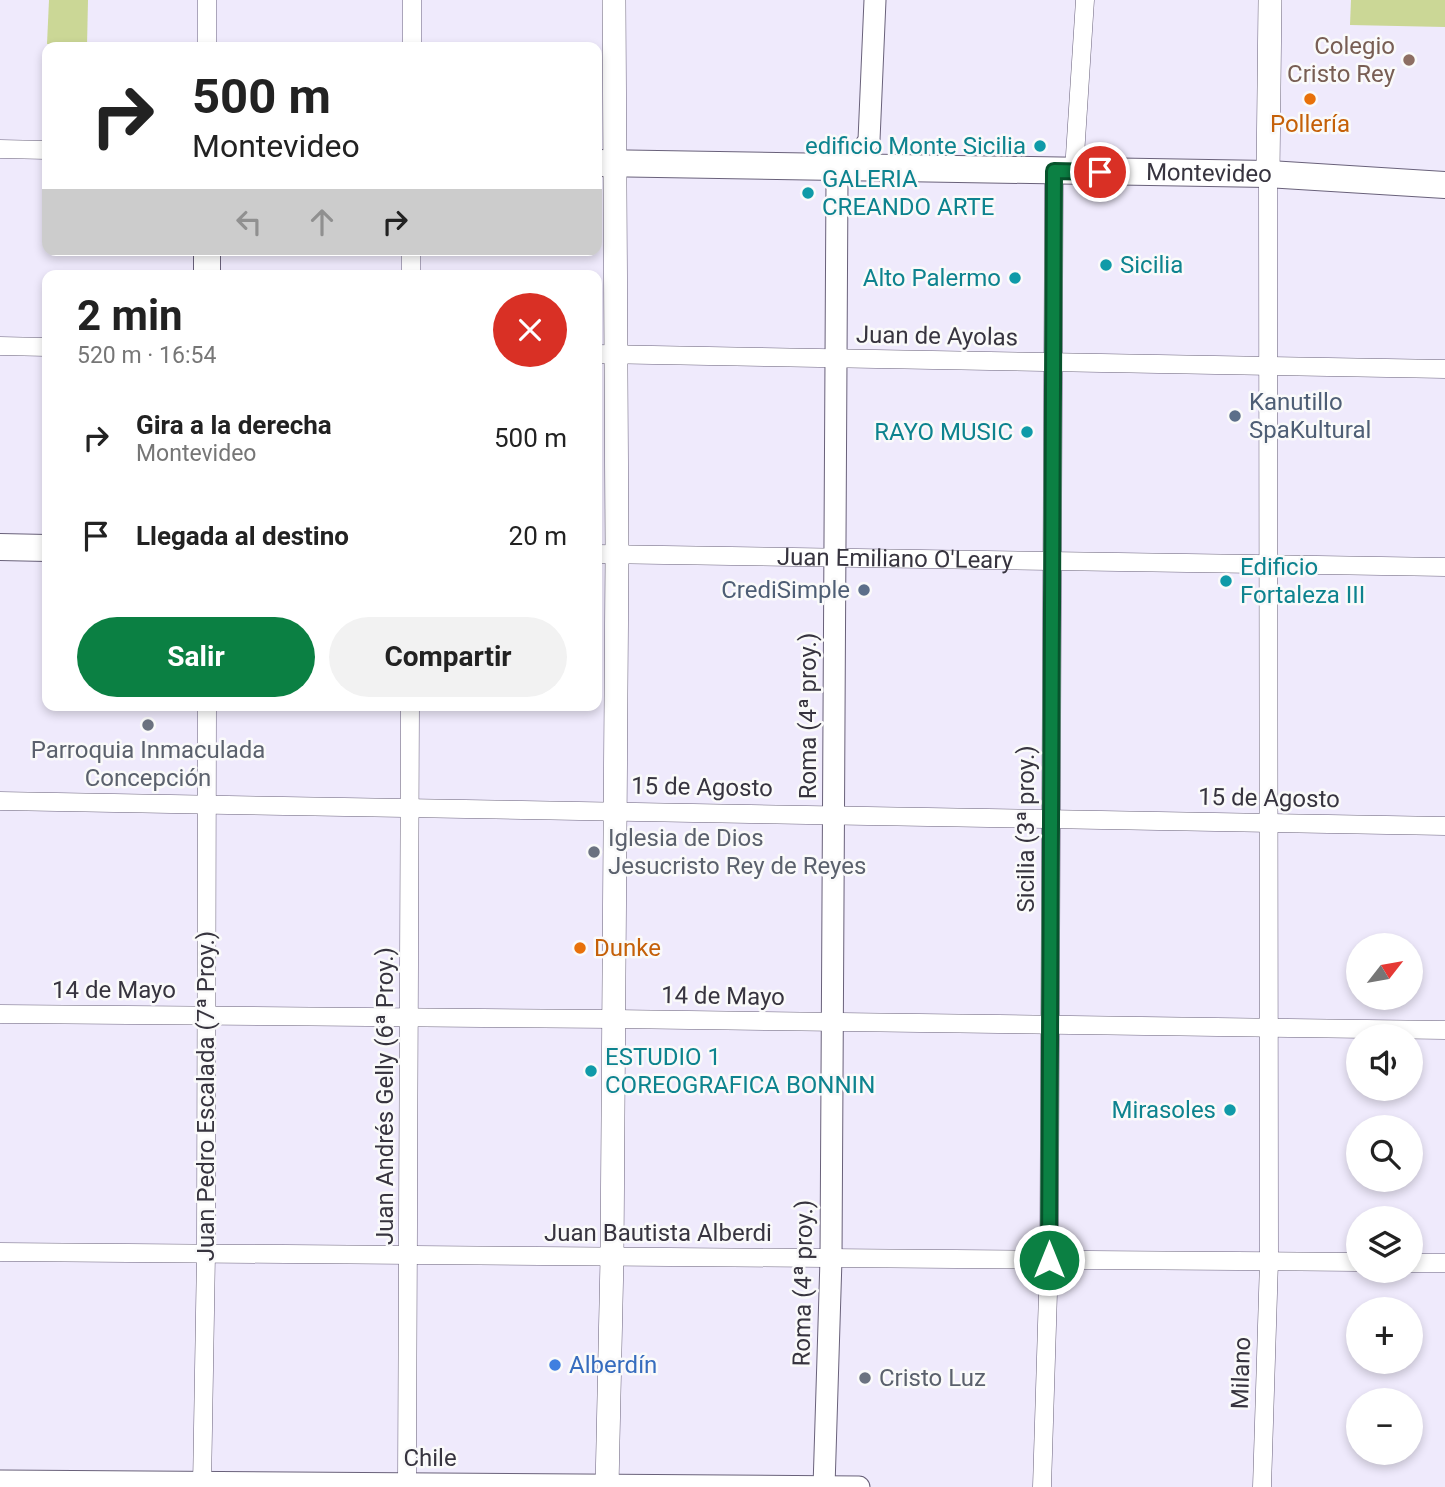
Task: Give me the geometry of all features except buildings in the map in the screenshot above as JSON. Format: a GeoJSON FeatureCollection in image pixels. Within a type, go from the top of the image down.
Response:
{"type":"FeatureCollection","features":[{"type":"Feature","properties":{"kind":"main road"},"geometry":{"type":"LineString","coordinates":[[607,1486],[612,1258],[615,810],[607,554],[606,163],[614,0]]}},
{"type":"Feature","properties":{"kind":"main road"},"geometry":{"type":"LineString","coordinates":[[1268,174],[1270,0]]}},
{"type":"Feature","properties":{"kind":"main road","name":"Montevideo"},"geometry":{"type":"LineString","coordinates":[[606,163],[1268,174],[1445,185]]}},
{"type":"Feature","properties":{"kind":"main road"},"geometry":{"type":"LineString","coordinates":[[0,547],[42,548]]}},
{"type":"Feature","properties":{"kind":"street"},"geometry":{"type":"LineString","coordinates":[[207,0],[207,42]]}},
{"type":"Feature","properties":{"kind":"street"},"geometry":{"type":"LineString","coordinates":[[412,0],[412,42]]}},
{"type":"Feature","properties":{"kind":"street","name":"Roma (4ª proy.)"},"geometry":{"type":"LineString","coordinates":[[824,1487],[831,1259],[837,180],[852,167],[869,140],[875,0]]}},
{"type":"Feature","properties":{"kind":"street","name":"Sicilia (3ª proy.)"},"geometry":{"type":"LineString","coordinates":[[1042,1487],[1049,1260],[1052,362],[1064,171],[1085,0]]}},
{"type":"Feature","properties":{"kind":"street"},"geometry":{"type":"LineString","coordinates":[[0,149],[42,150]]}},
{"type":"Feature","properties":{"kind":"street","name":"Milano"},"geometry":{"type":"LineString","coordinates":[[1262,1487],[1269,1261],[1268,174]]}},
{"type":"Feature","properties":{"kind":"street"},"geometry":{"type":"LineString","coordinates":[[0,346],[42,346]]}},
{"type":"Feature","properties":{"kind":"street","name":"Juan de Ayolas"},"geometry":{"type":"LineString","coordinates":[[606,354],[1445,369]]}},
{"type":"Feature","properties":{"kind":"street","name":"Juan Emiliano O'Leary"},"geometry":{"type":"LineString","coordinates":[[607,554],[1445,568]]}},
{"type":"Feature","properties":{"kind":"street","name":"Juan Pedro Escalada (7ª Proy.)"},"geometry":{"type":"LineString","coordinates":[[202,1484],[206,1254],[207,711]]}},
{"type":"Feature","properties":{"kind":"street","name":"Juan Andrés Gelly (6ª Proy.)"},"geometry":{"type":"LineString","coordinates":[[407,1485],[410,1256],[410,711]]}},
{"type":"Feature","properties":{"kind":"street","name":"15 de Agosto"},"geometry":{"type":"LineString","coordinates":[[0,801],[1445,825]]}},
{"type":"Feature","properties":{"kind":"street","name":"14 de Mayo"},"geometry":{"type":"LineString","coordinates":[[0,1014],[1445,1030]]}},
{"type":"Feature","properties":{"kind":"street","name":"Juan Bautista Alberdi"},"geometry":{"type":"LineString","coordinates":[[0,1252],[1346,1262]]}},
{"type":"Feature","properties":{"kind":"street"},"geometry":{"type":"LineString","coordinates":[[1423,1263],[1445,1264]]}},
{"type":"Feature","properties":{"kind":"street","name":"Chile"},"geometry":{"type":"LineString","coordinates":[[0,1481],[859,1487]]}},
{"type":"Feature","properties":{"kind":"green space"},"geometry":{"type":"Polygon","coordinates":[[[49,0],[88,0],[87,42],[47,42],[49,0]]]}},
{"type":"Feature","properties":{"kind":"green space"},"geometry":{"type":"Polygon","coordinates":[[[1351,0],[1445,0],[1445,27],[1350,25],[1351,0]]]}},
{"type":"Feature","properties":{"kind":"place","name":"Colegio Cristo Rey"},"geometry":{"type":"Point","coordinates":[1409,60]}},
{"type":"Feature","properties":{"kind":"place","name":"Pollería"},"geometry":{"type":"Point","coordinates":[1310,99]}},
{"type":"Feature","properties":{"kind":"place","name":"edificio Monte Sicilia"},"geometry":{"type":"Point","coordinates":[1040,146]}},
{"type":"Feature","properties":{"kind":"place","name":"GALERIA CREANDO ARTE"},"geometry":{"type":"Point","coordinates":[808,193]}},
{"type":"Feature","properties":{"kind":"place","name":"Sicilia"},"geometry":{"type":"Point","coordinates":[1106,265]}},
{"type":"Feature","properties":{"kind":"place","name":"Alto Palermo"},"geometry":{"type":"Point","coordinates":[1015,278]}},
{"type":"Feature","properties":{"kind":"place","name":"Kanutillo SpaKultural"},"geometry":{"type":"Point","coordinates":[1235,416]}},
{"type":"Feature","properties":{"kind":"place","name":"RAYO MUSIC"},"geometry":{"type":"Point","coordinates":[1027,432]}},
{"type":"Feature","properties":{"kind":"place","name":"Edificio Fortaleza III"},"geometry":{"type":"Point","coordinates":[1226,581]}},
{"type":"Feature","properties":{"kind":"place","name":"CrediSimple"},"geometry":{"type":"Point","coordinates":[864,590]}},
{"type":"Feature","properties":{"kind":"place","name":"Parroquia Inmaculada Concepción"},"geometry":{"type":"Point","coordinates":[148,725]}},
{"type":"Feature","properties":{"kind":"place","name":"Iglesia de Dios Jesucristo Rey de Reyes"},"geometry":{"type":"Point","coordinates":[594,852]}},
{"type":"Feature","properties":{"kind":"place","name":"Dunke"},"geometry":{"type":"Point","coordinates":[580,948]}},
{"type":"Feature","properties":{"kind":"place","name":"ESTUDIO 1 COREOGRAFICA BONNIN"},"geometry":{"type":"Point","coordinates":[591,1071]}},
{"type":"Feature","properties":{"kind":"place","name":"Mirasoles"},"geometry":{"type":"Point","coordinates":[1230,1110]}},
{"type":"Feature","properties":{"kind":"place","name":"Alberdín"},"geometry":{"type":"Point","coordinates":[555,1365]}},
{"type":"Feature","properties":{"kind":"place","name":"Cristo Luz"},"geometry":{"type":"Point","coordinates":[865,1378]}},
{"type":"Feature","properties":{"kind":"route"},"geometry":{"type":"LineString","coordinates":[[1049,1260],[1054,171],[1100,172]]}}]}
